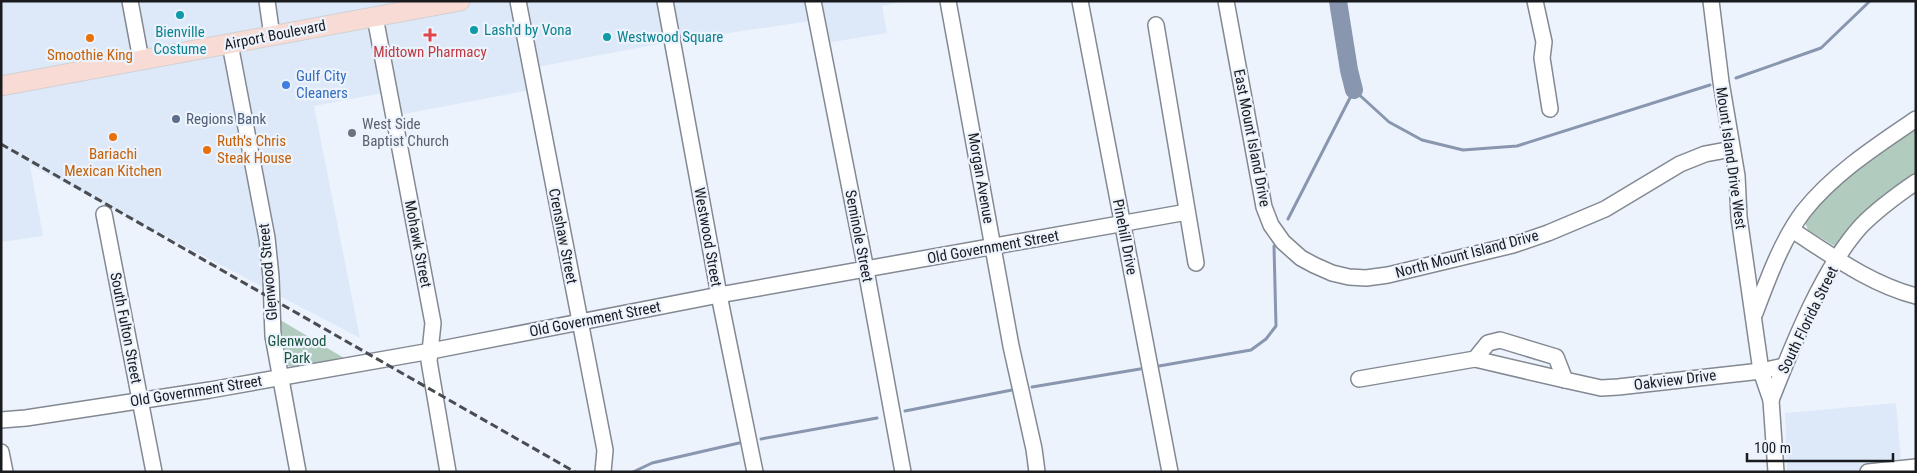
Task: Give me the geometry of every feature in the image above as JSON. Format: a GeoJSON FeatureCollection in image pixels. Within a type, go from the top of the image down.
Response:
{"type":"FeatureCollection","features":[{"type":"Feature","properties":{"kind":"main road","name":"Airport Boulevard"},"geometry":{"type":"LineString","coordinates":[[1,86],[375,17],[403,6],[460,1]]}},
{"type":"Feature","properties":{"kind":"street"},"geometry":{"type":"LineString","coordinates":[[130,1],[141,60]]}},
{"type":"Feature","properties":{"kind":"street"},"geometry":{"type":"LineString","coordinates":[[266,1],[272,36]]}},
{"type":"Feature","properties":{"kind":"street","name":"Crenshaw Street"},"geometry":{"type":"LineString","coordinates":[[518,1],[605,450],[603,472]]}},
{"type":"Feature","properties":{"kind":"street","name":"Westwood Street"},"geometry":{"type":"LineString","coordinates":[[665,1],[719,295],[755,472]]}},
{"type":"Feature","properties":{"kind":"street","name":"Seminole Street"},"geometry":{"type":"LineString","coordinates":[[812,1],[866,270],[903,472]]}},
{"type":"Feature","properties":{"kind":"street","name":"Morgan Avenue"},"geometry":{"type":"LineString","coordinates":[[948,1],[1011,346],[1038,472]]}},
{"type":"Feature","properties":{"kind":"street","name":"Pinehill Drive"},"geometry":{"type":"LineString","coordinates":[[1080,1],[1170,472]]}},
{"type":"Feature","properties":{"kind":"street","name":"East Mount Island Drive"},"geometry":{"type":"LineString","coordinates":[[1226,1],[1264,207],[1271,225],[1289,249],[1301,258],[1332,273]]}},
{"type":"Feature","properties":{"kind":"street"},"geometry":{"type":"LineString","coordinates":[[1528,1],[1533,43],[1542,58]]}},
{"type":"Feature","properties":{"kind":"street"},"geometry":{"type":"LineString","coordinates":[[1535,1],[1544,42],[1542,58],[1550,109]]}},
{"type":"Feature","properties":{"kind":"street","name":"Mount Island Drive West"},"geometry":{"type":"LineString","coordinates":[[1711,1],[1737,176],[1739,217],[1754,315]]}},
{"type":"Feature","properties":{"kind":"street","name":"Mohawk Street"},"geometry":{"type":"LineString","coordinates":[[375,17],[433,323],[429,361],[448,472]]}},
{"type":"Feature","properties":{"kind":"street"},"geometry":{"type":"LineString","coordinates":[[1156,25],[1196,263]]}},
{"type":"Feature","properties":{"kind":"street","name":"Glenwood Street"},"geometry":{"type":"LineString","coordinates":[[230,44],[268,238],[273,336],[298,472]]}},
{"type":"Feature","properties":{"kind":"street"},"geometry":{"type":"LineString","coordinates":[[1754,315],[1773,269],[1792,230],[1803,213],[1840,174],[1916,119]]}},
{"type":"Feature","properties":{"kind":"street","name":"North Mount Island Drive"},"geometry":{"type":"LineString","coordinates":[[1332,273],[1366,278],[1388,275],[1512,244],[1605,209],[1680,164],[1705,154],[1732,149]]}},
{"type":"Feature","properties":{"kind":"street","name":"South Florida Street"},"geometry":{"type":"LineString","coordinates":[[1771,400],[1784,366],[1837,259],[1866,222],[1890,200],[1916,182]]}},
{"type":"Feature","properties":{"kind":"street","name":"Old Government Street"},"geometry":{"type":"LineString","coordinates":[[1,420],[140,401],[431,351],[719,295],[1187,212]]}},
{"type":"Feature","properties":{"kind":"street","name":"South Fulton Street"},"geometry":{"type":"LineString","coordinates":[[104,214],[154,472]]}},
{"type":"Feature","properties":{"kind":"street"},"geometry":{"type":"LineString","coordinates":[[1792,230],[1857,271],[1916,296]]}},
{"type":"Feature","properties":{"kind":"street","name":"South Florida Street"},"geometry":{"type":"LineString","coordinates":[[1754,315],[1762,371],[1771,400],[1776,472]]}},
{"type":"Feature","properties":{"kind":"street"},"geometry":{"type":"LineString","coordinates":[[1475,360],[1488,343],[1500,340],[1556,357],[1565,380]]}},
{"type":"Feature","properties":{"kind":"street","name":"Oakview Drive"},"geometry":{"type":"LineString","coordinates":[[1359,378],[1475,360],[1601,388],[1762,371],[1784,366]]}},
{"type":"Feature","properties":{"kind":"street"},"geometry":{"type":"LineString","coordinates":[[1,452],[5,472]]}},
{"type":"Feature","properties":{"kind":"street"},"geometry":{"type":"LineString","coordinates":[[1868,472],[1916,466]]}},
{"type":"Feature","properties":{"kind":"shaded area"},"geometry":{"type":"Polygon","coordinates":[[[1,1],[906,1],[882,6],[887,33],[815,45],[810,21],[669,42],[537,67],[541,88],[388,117],[383,93],[314,106],[360,338],[30,165],[43,236],[1,242],[1,1]]]}},
{"type":"Feature","properties":{"kind":"shaded area"},"geometry":{"type":"Polygon","coordinates":[[[1896,403],[1902,472],[1787,472],[1785,413],[1896,403]]]}},
{"type":"Feature","properties":{"kind":"green space"},"geometry":{"type":"Polygon","coordinates":[[[1916,126],[1916,177],[1836,247],[1808,230],[1805,222],[1806,219],[1847,175],[1916,126]]]}},
{"type":"Feature","properties":{"kind":"green space","name":"Glenwood Park"},"geometry":{"type":"Polygon","coordinates":[[[277,318],[344,358],[293,367],[284,365],[277,318]]]}},
{"type":"Feature","properties":{"kind":"waterway"},"geometry":{"type":"LineString","coordinates":[[1338,1],[1354,90]]}},
{"type":"Feature","properties":{"kind":"waterway"},"geometry":{"type":"LineString","coordinates":[[1736,78],[1821,48],[1870,1]]}},
{"type":"Feature","properties":{"kind":"waterway"},"geometry":{"type":"LineString","coordinates":[[1288,219],[1354,90],[1389,122],[1422,140],[1463,150],[1517,146],[1710,85]]}},
{"type":"Feature","properties":{"kind":"waterway"},"geometry":{"type":"LineString","coordinates":[[1159,366],[1251,350],[1266,339],[1276,326],[1274,246]]}},
{"type":"Feature","properties":{"kind":"waterway"},"geometry":{"type":"LineString","coordinates":[[1032,387],[1140,369]]}},
{"type":"Feature","properties":{"kind":"waterway"},"geometry":{"type":"LineString","coordinates":[[905,411],[1012,390]]}},
{"type":"Feature","properties":{"kind":"waterway"},"geometry":{"type":"LineString","coordinates":[[761,439],[877,418]]}},
{"type":"Feature","properties":{"kind":"waterway"},"geometry":{"type":"LineString","coordinates":[[633,472],[652,463],[739,443]]}},
{"type":"Feature","properties":{"kind":"railway"},"geometry":{"type":"LineString","coordinates":[[1,144],[575,472]]}},
{"type":"Feature","properties":{"kind":"place","name":"Bienville Costume"},"geometry":{"type":"Point","coordinates":[180,15]}},
{"type":"Feature","properties":{"kind":"place","name":"Lash'd by Vona"},"geometry":{"type":"Point","coordinates":[474,30]}},
{"type":"Feature","properties":{"kind":"place","name":"Midtown Pharmacy"},"geometry":{"type":"Point","coordinates":[430,35]}},
{"type":"Feature","properties":{"kind":"place","name":"Westwood Square"},"geometry":{"type":"Point","coordinates":[607,37]}},
{"type":"Feature","properties":{"kind":"place","name":"Smoothie King"},"geometry":{"type":"Point","coordinates":[90,38]}},
{"type":"Feature","properties":{"kind":"place","name":"Gulf City Cleaners"},"geometry":{"type":"Point","coordinates":[286,85]}},
{"type":"Feature","properties":{"kind":"place","name":"Regions Bank"},"geometry":{"type":"Point","coordinates":[176,119]}},
{"type":"Feature","properties":{"kind":"place","name":"West Side Baptist Church"},"geometry":{"type":"Point","coordinates":[352,133]}},
{"type":"Feature","properties":{"kind":"place","name":"Bariachi Mexican Kitchen"},"geometry":{"type":"Point","coordinates":[113,137]}},
{"type":"Feature","properties":{"kind":"place","name":"Ruth's Chris Steak House"},"geometry":{"type":"Point","coordinates":[207,150]}}]}
